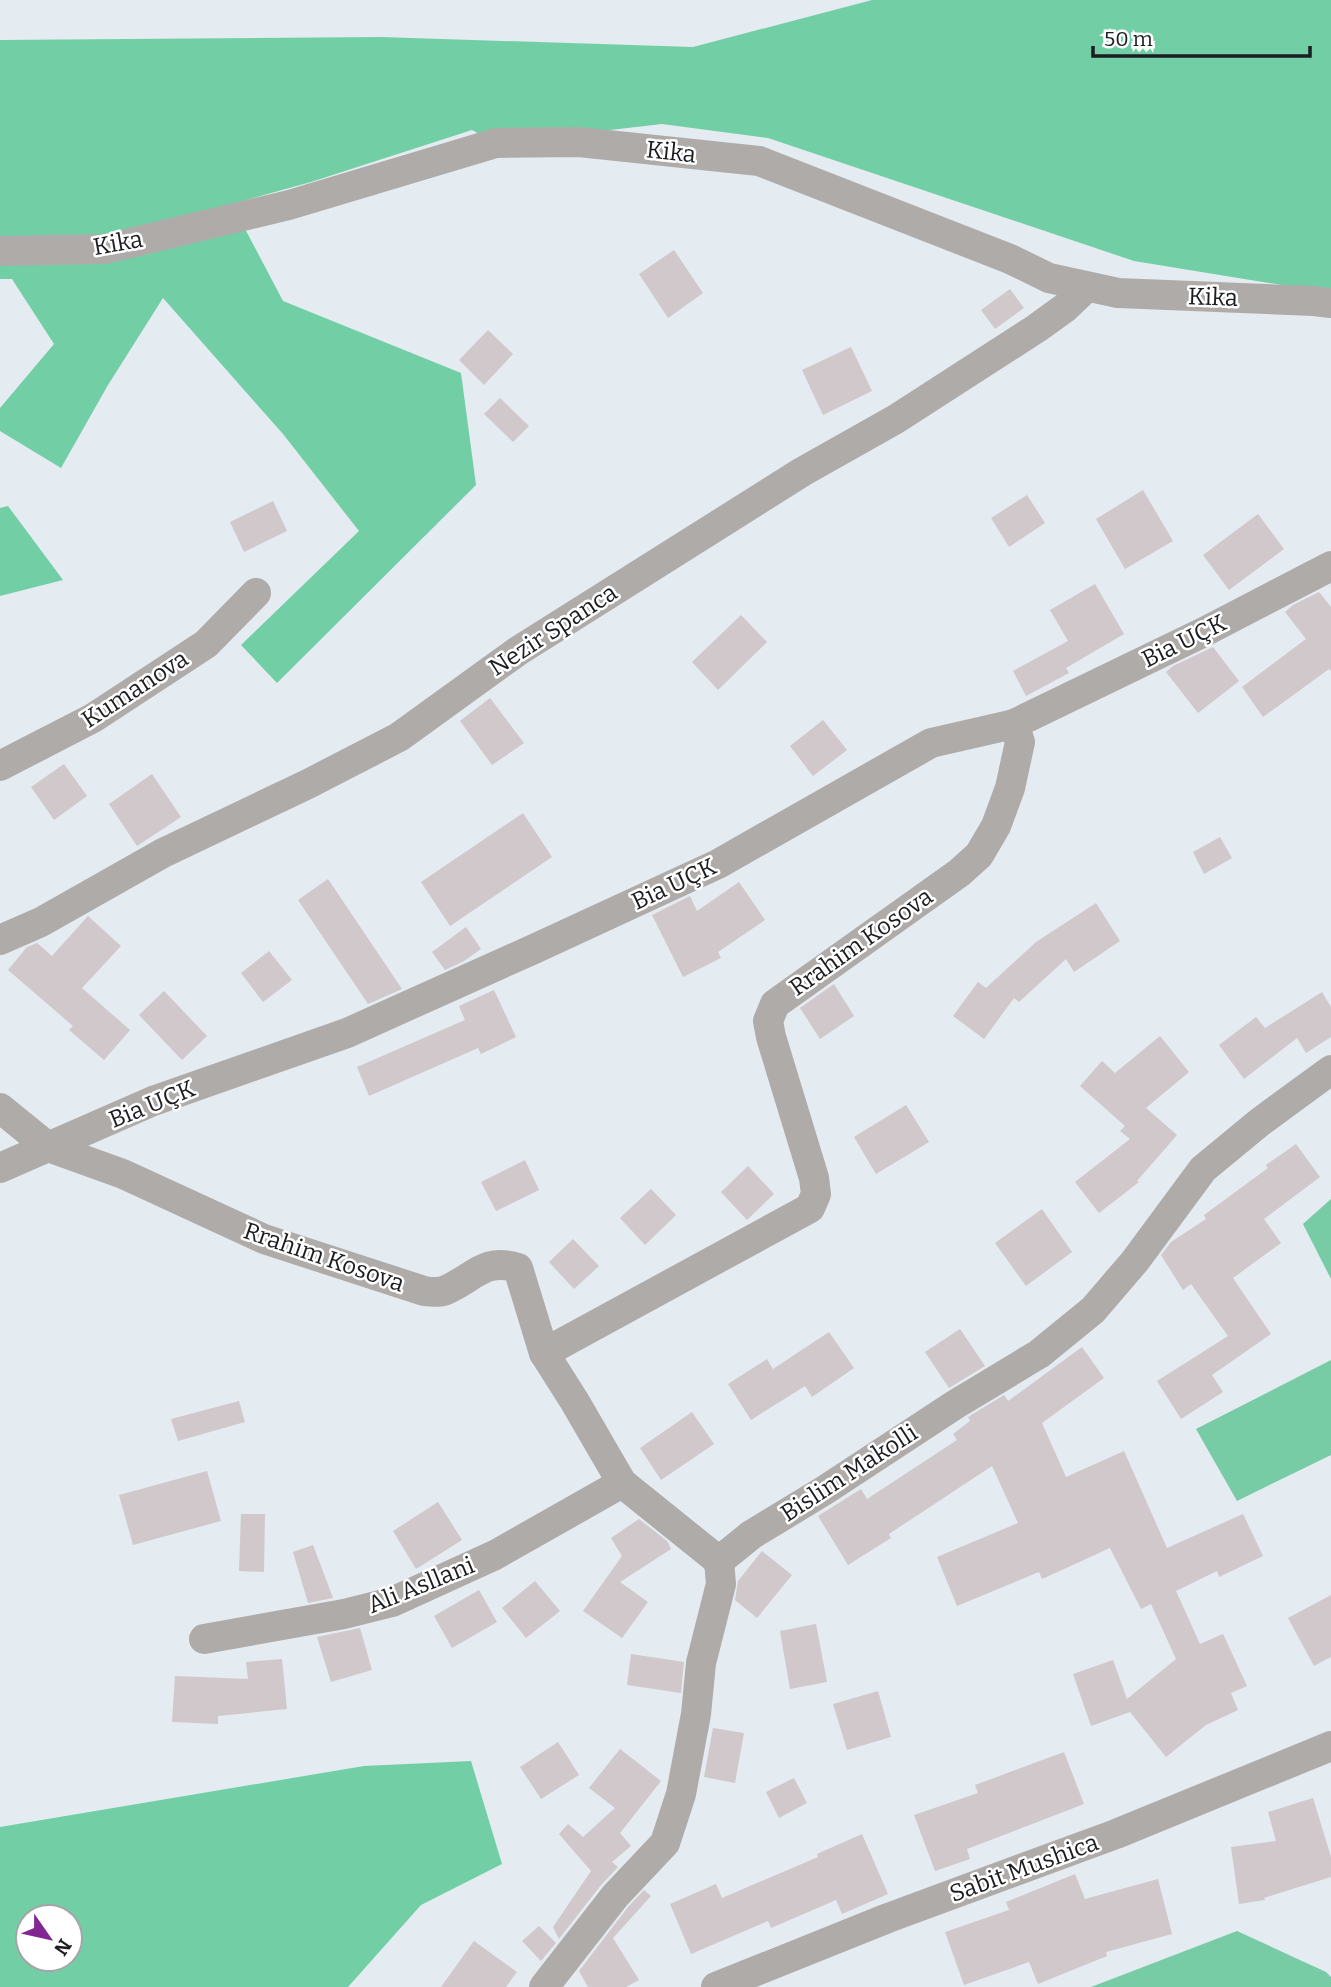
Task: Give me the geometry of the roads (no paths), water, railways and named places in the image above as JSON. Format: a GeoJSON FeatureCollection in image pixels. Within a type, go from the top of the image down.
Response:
{"type":"FeatureCollection","features":[{"type":"Feature","properties":{"kind":"street","name":"Kika"},"geometry":{"type":"LineString","coordinates":[[0,251],[105,249],[289,205],[496,143],[579,142],[759,161],[1010,259],[1049,278],[1087,287],[1118,293],[1331,303]]}},
{"type":"Feature","properties":{"kind":"street","name":"Nezir Spanca"},"geometry":{"type":"LineString","coordinates":[[0,940],[41,922],[163,853],[399,737],[518,651],[802,472],[896,419],[1046,321],[1087,287]]}},
{"type":"Feature","properties":{"kind":"street","name":"Bia UÇK"},"geometry":{"type":"LineString","coordinates":[[0,1168],[153,1101],[347,1033],[534,950],[718,864],[931,743],[1014,724],[1204,632],[1331,566]]}},
{"type":"Feature","properties":{"kind":"street","name":"Kumanova"},"geometry":{"type":"LineString","coordinates":[[0,766],[93,718],[206,643],[256,593]]}},
{"type":"Feature","properties":{"kind":"street","name":"Rrahim Kosova"},"geometry":{"type":"LineString","coordinates":[[544,1353],[810,1208],[816,1194],[814,1178],[768,1020],[775,1004],[959,873],[979,855],[996,826],[1010,788],[1020,742],[1014,724]]}},
{"type":"Feature","properties":{"kind":"street","name":"Bislim Makolli"},"geometry":{"type":"LineString","coordinates":[[719,1561],[751,1535],[1039,1353],[1093,1310],[1135,1261],[1203,1169],[1260,1122],[1331,1070]]}},
{"type":"Feature","properties":{"kind":"street"},"geometry":{"type":"LineString","coordinates":[[0,1108],[48,1147]]}},
{"type":"Feature","properties":{"kind":"street","name":"Rrahim Kosova"},"geometry":{"type":"LineString","coordinates":[[48,1147],[123,1174],[264,1239],[424,1292],[444,1292],[487,1266],[503,1264],[518,1268],[544,1353],[622,1483],[719,1561]]}},
{"type":"Feature","properties":{"kind":"street","name":"Ali Asllani"},"geometry":{"type":"LineString","coordinates":[[204,1639],[344,1614],[392,1602],[495,1555],[622,1483]]}},
{"type":"Feature","properties":{"kind":"street"},"geometry":{"type":"LineString","coordinates":[[544,1987],[615,1896],[665,1843],[681,1794],[696,1714],[701,1663],[721,1584],[719,1561]]}},
{"type":"Feature","properties":{"kind":"street","name":"Sabit Mushica"},"geometry":{"type":"LineString","coordinates":[[716,1987],[888,1918],[1127,1829],[1331,1746]]}}]}
